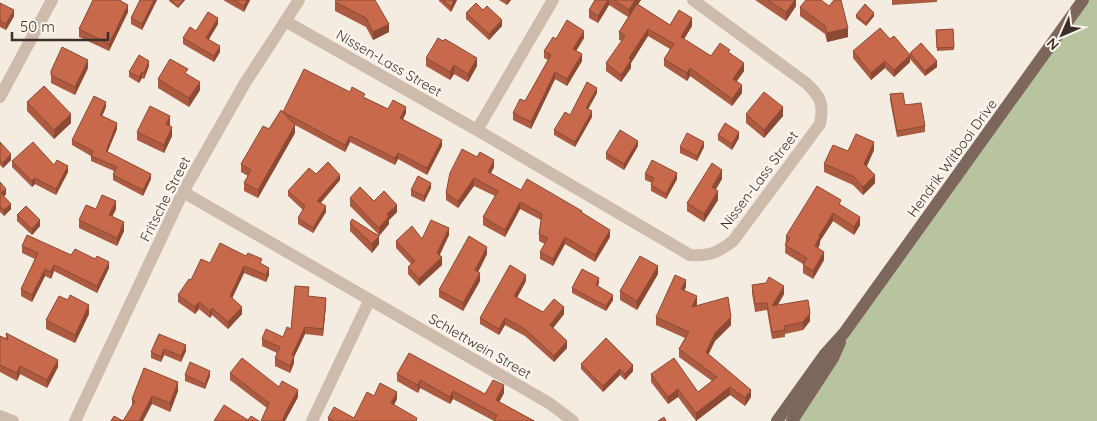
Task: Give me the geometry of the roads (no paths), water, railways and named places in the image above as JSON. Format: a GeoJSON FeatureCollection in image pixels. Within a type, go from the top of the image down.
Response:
{"type":"FeatureCollection","features":[{"type":"Feature","properties":{"kind":"main road","name":"Hendrik Witbooi Drive"},"geometry":{"type":"LineString","coordinates":[[777,421],[825,354],[844,333],[1083,0]]}},
{"type":"Feature","properties":{"kind":"main road","name":"Hendrik Witbooi Drive"},"geometry":{"type":"LineString","coordinates":[[792,421],[833,358],[844,333]]}},
{"type":"Feature","properties":{"kind":"street"},"geometry":{"type":"LineString","coordinates":[[0,97],[52,0]]}},
{"type":"Feature","properties":{"kind":"street","name":"Fritsche Street"},"geometry":{"type":"LineString","coordinates":[[75,421],[183,192],[245,83],[299,0]]}},
{"type":"Feature","properties":{"kind":"street"},"geometry":{"type":"LineString","coordinates":[[477,130],[554,0]]}},
{"type":"Feature","properties":{"kind":"street","name":"Nissen-Lass Street"},"geometry":{"type":"LineString","coordinates":[[286,21],[690,255],[706,256],[721,250],[733,241],[820,124],[822,112],[821,101],[816,92],[806,83],[693,0]]}},
{"type":"Feature","properties":{"kind":"street","name":"Schlettwein Street"},"geometry":{"type":"LineString","coordinates":[[183,192],[549,403],[573,421]]}},
{"type":"Feature","properties":{"kind":"street"},"geometry":{"type":"LineString","coordinates":[[312,421],[369,300]]}},
{"type":"Feature","properties":{"kind":"street"},"geometry":{"type":"LineString","coordinates":[[0,416],[13,421]]}}]}
